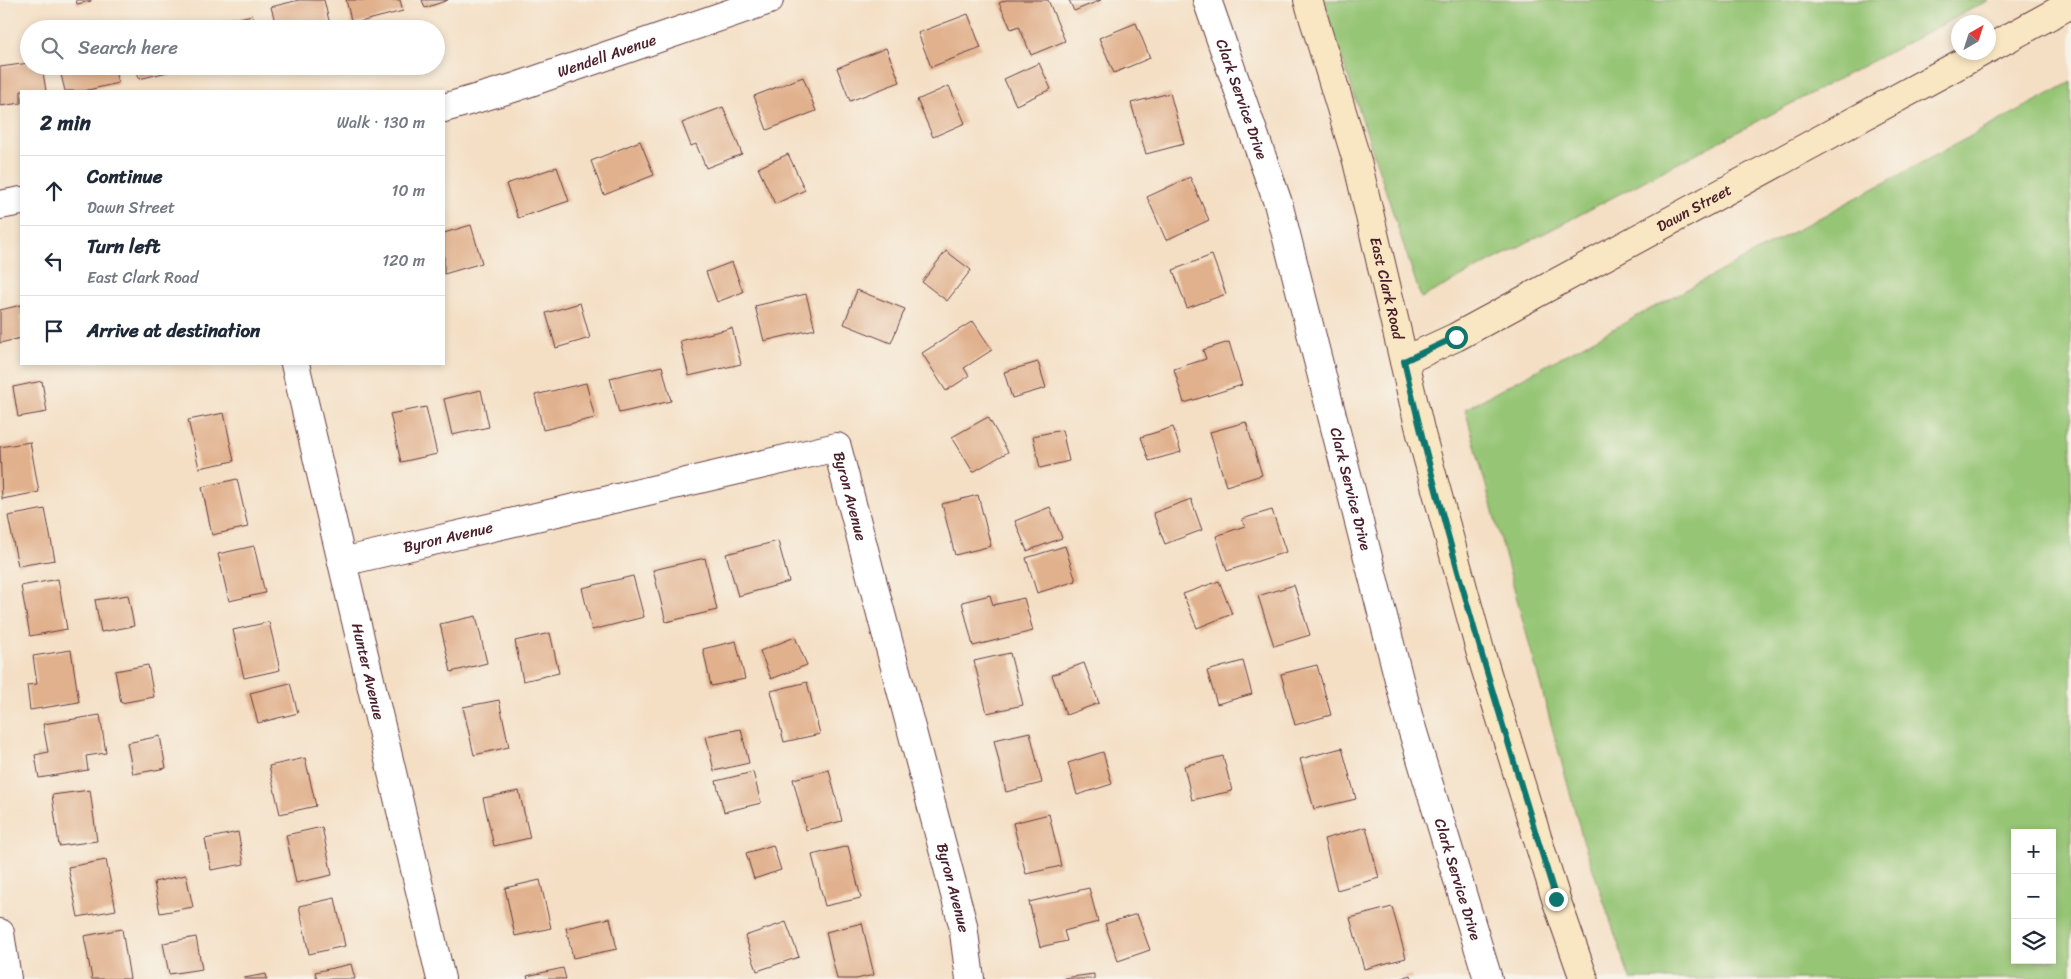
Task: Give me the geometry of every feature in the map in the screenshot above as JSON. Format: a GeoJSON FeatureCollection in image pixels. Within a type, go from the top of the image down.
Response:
{"type":"FeatureCollection","features":[{"type":"Feature","properties":{"kind":"main road","name":"East Clark Road"},"geometry":{"type":"LineString","coordinates":[[1308,0],[1356,161],[1440,508],[1481,654],[1556,899],[1584,979]]}},
{"type":"Feature","properties":{"kind":"main road"},"geometry":{"type":"LineString","coordinates":[[1996,45],[2071,4]]}},
{"type":"Feature","properties":{"kind":"main road","name":"Dawn Street"},"geometry":{"type":"LineString","coordinates":[[1404,361],[1456,337],[1967,60]]}},
{"type":"Feature","properties":{"kind":"street","name":"Wendell Avenue"},"geometry":{"type":"LineString","coordinates":[[445,108],[513,88],[769,0]]}},
{"type":"Feature","properties":{"kind":"street","name":"Clark Service Drive"},"geometry":{"type":"LineString","coordinates":[[1207,0],[1278,203],[1409,719],[1488,979]]}},
{"type":"Feature","properties":{"kind":"street"},"geometry":{"type":"LineString","coordinates":[[0,205],[20,201]]}},
{"type":"Feature","properties":{"kind":"street","name":"Hunter Avenue"},"geometry":{"type":"LineString","coordinates":[[295,365],[441,979]]}},
{"type":"Feature","properties":{"kind":"street","name":"Byron Avenue"},"geometry":{"type":"LineString","coordinates":[[342,562],[837,447],[963,926],[970,979]]}},
{"type":"Feature","properties":{"kind":"street"},"geometry":{"type":"LineString","coordinates":[[0,933],[7,979]]}},
{"type":"Feature","properties":{"kind":"green space"},"geometry":{"type":"Polygon","coordinates":[[[1323,0],[1989,0],[1960,15],[1951,15],[1951,20],[1421,298],[1323,0]]]}},
{"type":"Feature","properties":{"kind":"green space"},"geometry":{"type":"Polygon","coordinates":[[[2071,82],[2071,979],[1630,979],[1582,837],[1465,409],[2071,82]]]}},
{"type":"Feature","properties":{"kind":"building"},"geometry":{"type":"Polygon","coordinates":[[[76,0],[91,0],[91,1],[77,4],[76,0]]]}},
{"type":"Feature","properties":{"kind":"building"},"geometry":{"type":"Polygon","coordinates":[[[299,0],[324,0],[329,20],[275,20],[271,7],[299,0]]]}},
{"type":"Feature","properties":{"kind":"building"},"geometry":{"type":"Polygon","coordinates":[[[346,0],[400,0],[403,11],[368,20],[351,20],[346,0]]]}},
{"type":"Feature","properties":{"kind":"building"},"geometry":{"type":"Polygon","coordinates":[[[422,0],[448,0],[425,8],[422,0]]]}},
{"type":"Feature","properties":{"kind":"building"},"geometry":{"type":"Polygon","coordinates":[[[1006,0],[1048,0],[1065,41],[1031,55],[1019,26],[1011,29],[999,3],[1006,0]]]}},
{"type":"Feature","properties":{"kind":"building"},"geometry":{"type":"Polygon","coordinates":[[[1069,0],[1101,0],[1074,11],[1069,0]]]}},
{"type":"Feature","properties":{"kind":"building"},"geometry":{"type":"Polygon","coordinates":[[[968,14],[981,48],[931,67],[918,33],[968,14]]]}},
{"type":"Feature","properties":{"kind":"building"},"geometry":{"type":"Polygon","coordinates":[[[252,15],[253,20],[231,20],[252,15]]]}},
{"type":"Feature","properties":{"kind":"building"},"geometry":{"type":"Polygon","coordinates":[[[1136,23],[1150,58],[1114,73],[1099,38],[1136,23]]]}},
{"type":"Feature","properties":{"kind":"building"},"geometry":{"type":"Polygon","coordinates":[[[886,48],[900,82],[850,101],[837,68],[886,48]]]}},
{"type":"Feature","properties":{"kind":"building"},"geometry":{"type":"Polygon","coordinates":[[[1039,63],[1051,89],[1016,105],[1004,79],[1039,63]]]}},
{"type":"Feature","properties":{"kind":"building"},"geometry":{"type":"Polygon","coordinates":[[[20,64],[20,75],[43,75],[46,90],[20,90],[20,103],[0,106],[0,67],[20,64]]]}},
{"type":"Feature","properties":{"kind":"building"},"geometry":{"type":"Polygon","coordinates":[[[61,75],[116,75],[118,83],[88,90],[65,90],[61,75]]]}},
{"type":"Feature","properties":{"kind":"building"},"geometry":{"type":"Polygon","coordinates":[[[138,75],[155,75],[139,79],[138,75]]]}},
{"type":"Feature","properties":{"kind":"building"},"geometry":{"type":"Polygon","coordinates":[[[803,77],[816,111],[767,130],[754,96],[803,77]]]}},
{"type":"Feature","properties":{"kind":"building"},"geometry":{"type":"Polygon","coordinates":[[[949,86],[965,123],[933,137],[917,100],[949,86]]]}},
{"type":"Feature","properties":{"kind":"building"},"geometry":{"type":"Polygon","coordinates":[[[1170,93],[1184,144],[1146,154],[1131,103],[1170,93]]]}},
{"type":"Feature","properties":{"kind":"building"},"geometry":{"type":"Polygon","coordinates":[[[723,107],[742,154],[706,168],[696,144],[691,146],[682,123],[723,107]]]}},
{"type":"Feature","properties":{"kind":"building"},"geometry":{"type":"Polygon","coordinates":[[[640,141],[654,175],[604,195],[591,161],[640,141]]]}},
{"type":"Feature","properties":{"kind":"building"},"geometry":{"type":"Polygon","coordinates":[[[788,154],[805,190],[775,204],[758,168],[788,154]]]}},
{"type":"Feature","properties":{"kind":"building"},"geometry":{"type":"Polygon","coordinates":[[[557,167],[569,201],[518,218],[506,184],[557,167]]]}},
{"type":"Feature","properties":{"kind":"building"},"geometry":{"type":"Polygon","coordinates":[[[1190,177],[1209,220],[1166,240],[1147,197],[1190,177]]]}},
{"type":"Feature","properties":{"kind":"building"},"geometry":{"type":"Polygon","coordinates":[[[471,225],[482,263],[445,274],[445,233],[471,225]]]}},
{"type":"Feature","properties":{"kind":"building"},"geometry":{"type":"Polygon","coordinates":[[[946,251],[971,270],[947,301],[922,282],[946,251]]]}},
{"type":"Feature","properties":{"kind":"building"},"geometry":{"type":"Polygon","coordinates":[[[1212,255],[1226,294],[1187,308],[1173,270],[1212,255]]]}},
{"type":"Feature","properties":{"kind":"building"},"geometry":{"type":"Polygon","coordinates":[[[732,262],[743,292],[717,302],[706,272],[732,262]]]}},
{"type":"Feature","properties":{"kind":"building"},"geometry":{"type":"Polygon","coordinates":[[[857,290],[905,309],[891,343],[844,324],[857,290]]]}},
{"type":"Feature","properties":{"kind":"building"},"geometry":{"type":"Polygon","coordinates":[[[806,294],[815,329],[764,341],[755,306],[806,294]]]}},
{"type":"Feature","properties":{"kind":"building"},"geometry":{"type":"Polygon","coordinates":[[[580,303],[590,338],[556,348],[546,313],[580,303]]]}},
{"type":"Feature","properties":{"kind":"building"},"geometry":{"type":"Polygon","coordinates":[[[20,305],[20,338],[0,343],[0,310],[20,305]]]}},
{"type":"Feature","properties":{"kind":"building"},"geometry":{"type":"Polygon","coordinates":[[[973,321],[992,350],[964,368],[969,376],[946,391],[922,353],[973,321]]]}},
{"type":"Feature","properties":{"kind":"building"},"geometry":{"type":"Polygon","coordinates":[[[732,328],[741,364],[689,376],[680,341],[732,328]]]}},
{"type":"Feature","properties":{"kind":"building"},"geometry":{"type":"Polygon","coordinates":[[[1229,342],[1242,385],[1184,403],[1174,369],[1206,359],[1203,350],[1229,342]]]}},
{"type":"Feature","properties":{"kind":"building"},"geometry":{"type":"Polygon","coordinates":[[[1038,362],[1046,388],[1012,398],[1004,372],[1038,362]]]}},
{"type":"Feature","properties":{"kind":"building"},"geometry":{"type":"Polygon","coordinates":[[[662,366],[671,401],[619,413],[610,378],[662,366]]]}},
{"type":"Feature","properties":{"kind":"building"},"geometry":{"type":"Polygon","coordinates":[[[42,381],[47,412],[18,417],[13,387],[42,381]]]}},
{"type":"Feature","properties":{"kind":"building"},"geometry":{"type":"Polygon","coordinates":[[[586,383],[595,418],[543,430],[535,395],[586,383]]]}},
{"type":"Feature","properties":{"kind":"building"},"geometry":{"type":"Polygon","coordinates":[[[481,390],[489,427],[452,435],[444,399],[481,390]]]}},
{"type":"Feature","properties":{"kind":"building"},"geometry":{"type":"Polygon","coordinates":[[[426,407],[437,454],[401,462],[390,414],[426,407]]]}},
{"type":"Feature","properties":{"kind":"building"},"geometry":{"type":"Polygon","coordinates":[[[224,413],[234,461],[199,468],[188,420],[224,413]]]}},
{"type":"Feature","properties":{"kind":"building"},"geometry":{"type":"Polygon","coordinates":[[[988,417],[1008,452],[973,472],[952,437],[988,417]]]}},
{"type":"Feature","properties":{"kind":"building"},"geometry":{"type":"Polygon","coordinates":[[[1246,422],[1262,475],[1226,486],[1210,432],[1246,422]]]}},
{"type":"Feature","properties":{"kind":"building"},"geometry":{"type":"Polygon","coordinates":[[[1173,427],[1181,452],[1149,461],[1141,437],[1173,427]]]}},
{"type":"Feature","properties":{"kind":"building"},"geometry":{"type":"Polygon","coordinates":[[[1062,430],[1069,461],[1040,468],[1033,436],[1062,430]]]}},
{"type":"Feature","properties":{"kind":"building"},"geometry":{"type":"Polygon","coordinates":[[[30,442],[39,492],[2,499],[0,447],[30,442]]]}},
{"type":"Feature","properties":{"kind":"building"},"geometry":{"type":"Polygon","coordinates":[[[237,479],[248,527],[212,535],[202,487],[237,479]]]}},
{"type":"Feature","properties":{"kind":"building"},"geometry":{"type":"Polygon","coordinates":[[[978,495],[991,546],[955,555],[942,504],[978,495]]]}},
{"type":"Feature","properties":{"kind":"building"},"geometry":{"type":"Polygon","coordinates":[[[1191,499],[1202,530],[1165,544],[1153,513],[1191,499]]]}},
{"type":"Feature","properties":{"kind":"building"},"geometry":{"type":"Polygon","coordinates":[[[1050,507],[1062,538],[1027,551],[1015,521],[1050,507]]]}},
{"type":"Feature","properties":{"kind":"building"},"geometry":{"type":"Polygon","coordinates":[[[45,509],[55,560],[18,566],[8,516],[45,509]]]}},
{"type":"Feature","properties":{"kind":"building"},"geometry":{"type":"Polygon","coordinates":[[[1272,510],[1286,552],[1227,571],[1216,536],[1245,526],[1242,519],[1272,510]]]}},
{"type":"Feature","properties":{"kind":"building"},"geometry":{"type":"Polygon","coordinates":[[[778,541],[789,582],[738,596],[726,554],[778,541]]]}},
{"type":"Feature","properties":{"kind":"building"},"geometry":{"type":"Polygon","coordinates":[[[254,546],[265,593],[229,601],[218,554],[254,546]]]}},
{"type":"Feature","properties":{"kind":"building"},"geometry":{"type":"Polygon","coordinates":[[[1065,546],[1076,581],[1037,593],[1026,558],[1065,546]]]}},
{"type":"Feature","properties":{"kind":"building"},"geometry":{"type":"Polygon","coordinates":[[[705,558],[717,610],[666,622],[653,570],[705,558]]]}},
{"type":"Feature","properties":{"kind":"building"},"geometry":{"type":"Polygon","coordinates":[[[633,576],[644,617],[592,630],[582,588],[633,576]]]}},
{"type":"Feature","properties":{"kind":"building"},"geometry":{"type":"Polygon","coordinates":[[[58,579],[67,629],[30,636],[21,586],[58,579]]]}},
{"type":"Feature","properties":{"kind":"building"},"geometry":{"type":"Polygon","coordinates":[[[1219,581],[1232,614],[1197,628],[1183,594],[1219,581]]]}},
{"type":"Feature","properties":{"kind":"building"},"geometry":{"type":"Polygon","coordinates":[[[1294,585],[1310,635],[1274,646],[1258,596],[1294,585]]]}},
{"type":"Feature","properties":{"kind":"building"},"geometry":{"type":"Polygon","coordinates":[[[128,595],[134,626],[101,632],[95,600],[128,595]]]}},
{"type":"Feature","properties":{"kind":"building"},"geometry":{"type":"Polygon","coordinates":[[[990,595],[993,605],[1024,598],[1033,631],[973,646],[962,602],[990,595]]]}},
{"type":"Feature","properties":{"kind":"building"},"geometry":{"type":"Polygon","coordinates":[[[476,616],[487,663],[451,672],[440,624],[476,616]]]}},
{"type":"Feature","properties":{"kind":"building"},"geometry":{"type":"Polygon","coordinates":[[[269,622],[280,670],[244,678],[233,630],[269,622]]]}},
{"type":"Feature","properties":{"kind":"building"},"geometry":{"type":"Polygon","coordinates":[[[550,633],[559,673],[523,681],[515,641],[550,633]]]}},
{"type":"Feature","properties":{"kind":"building"},"geometry":{"type":"Polygon","coordinates":[[[795,637],[807,665],[771,679],[760,651],[795,637]]]}},
{"type":"Feature","properties":{"kind":"building"},"geometry":{"type":"Polygon","coordinates":[[[736,641],[745,679],[711,686],[703,649],[736,641]]]}},
{"type":"Feature","properties":{"kind":"building"},"geometry":{"type":"Polygon","coordinates":[[[71,650],[79,702],[30,710],[27,685],[37,684],[33,656],[71,650]]]}},
{"type":"Feature","properties":{"kind":"building"},"geometry":{"type":"Polygon","coordinates":[[[1010,653],[1023,705],[987,713],[974,661],[1010,653]]]}},
{"type":"Feature","properties":{"kind":"building"},"geometry":{"type":"Polygon","coordinates":[[[1243,661],[1252,694],[1217,704],[1207,671],[1243,661]]]}},
{"type":"Feature","properties":{"kind":"building"},"geometry":{"type":"Polygon","coordinates":[[[1084,663],[1099,703],[1066,715],[1052,675],[1084,663]]]}},
{"type":"Feature","properties":{"kind":"building"},"geometry":{"type":"Polygon","coordinates":[[[148,665],[154,697],[121,703],[115,671],[148,665]]]}},
{"type":"Feature","properties":{"kind":"building"},"geometry":{"type":"Polygon","coordinates":[[[1317,665],[1331,715],[1295,725],[1281,674],[1317,665]]]}},
{"type":"Feature","properties":{"kind":"building"},"geometry":{"type":"Polygon","coordinates":[[[807,682],[820,734],[784,742],[771,691],[807,682]]]}},
{"type":"Feature","properties":{"kind":"building"},"geometry":{"type":"Polygon","coordinates":[[[290,683],[298,713],[258,723],[250,693],[290,683]]]}},
{"type":"Feature","properties":{"kind":"building"},"geometry":{"type":"Polygon","coordinates":[[[499,700],[509,747],[474,755],[463,707],[499,700]]]}},
{"type":"Feature","properties":{"kind":"building"},"geometry":{"type":"Polygon","coordinates":[[[100,715],[106,753],[86,756],[88,770],[39,778],[35,755],[48,752],[43,724],[100,715]]]}},
{"type":"Feature","properties":{"kind":"building"},"geometry":{"type":"Polygon","coordinates":[[[741,729],[749,763],[714,771],[706,736],[741,729]]]}},
{"type":"Feature","properties":{"kind":"building"},"geometry":{"type":"Polygon","coordinates":[[[1030,732],[1042,783],[1006,792],[994,740],[1030,732]]]}},
{"type":"Feature","properties":{"kind":"building"},"geometry":{"type":"Polygon","coordinates":[[[160,736],[166,768],[133,774],[127,743],[160,736]]]}},
{"type":"Feature","properties":{"kind":"building"},"geometry":{"type":"Polygon","coordinates":[[[1342,748],[1356,799],[1314,809],[1300,759],[1342,748]]]}},
{"type":"Feature","properties":{"kind":"building"},"geometry":{"type":"Polygon","coordinates":[[[1103,752],[1112,784],[1077,795],[1068,763],[1103,752]]]}},
{"type":"Feature","properties":{"kind":"building"},"geometry":{"type":"Polygon","coordinates":[[[1223,756],[1232,791],[1192,800],[1184,766],[1223,756]]]}},
{"type":"Feature","properties":{"kind":"building"},"geometry":{"type":"Polygon","coordinates":[[[305,758],[316,806],[280,814],[269,766],[305,758]]]}},
{"type":"Feature","properties":{"kind":"building"},"geometry":{"type":"Polygon","coordinates":[[[829,770],[842,821],[806,830],[793,779],[829,770]]]}},
{"type":"Feature","properties":{"kind":"building"},"geometry":{"type":"Polygon","coordinates":[[[753,772],[761,803],[724,812],[716,781],[753,772]]]}},
{"type":"Feature","properties":{"kind":"building"},"geometry":{"type":"Polygon","coordinates":[[[90,790],[97,841],[59,846],[52,795],[90,790]]]}},
{"type":"Feature","properties":{"kind":"building"},"geometry":{"type":"Polygon","coordinates":[[[519,791],[530,838],[494,846],[483,798],[519,791]]]}},
{"type":"Feature","properties":{"kind":"building"},"geometry":{"type":"Polygon","coordinates":[[[1049,814],[1061,866],[1026,874],[1013,823],[1049,814]]]}},
{"type":"Feature","properties":{"kind":"building"},"geometry":{"type":"Polygon","coordinates":[[[322,827],[332,875],[296,883],[286,835],[322,827]]]}},
{"type":"Feature","properties":{"kind":"building"},"geometry":{"type":"Polygon","coordinates":[[[1366,827],[1379,878],[1337,890],[1324,839],[1366,827]]]}},
{"type":"Feature","properties":{"kind":"building"},"geometry":{"type":"Polygon","coordinates":[[[238,832],[244,864],[211,870],[205,839],[238,832]]]}},
{"type":"Feature","properties":{"kind":"building"},"geometry":{"type":"Polygon","coordinates":[[[773,845],[781,870],[754,879],[746,853],[773,845]]]}},
{"type":"Feature","properties":{"kind":"building"},"geometry":{"type":"Polygon","coordinates":[[[848,846],[861,898],[825,906],[812,855],[848,846]]]}},
{"type":"Feature","properties":{"kind":"building"},"geometry":{"type":"Polygon","coordinates":[[[106,860],[116,910],[78,917],[68,867],[106,860]]]}},
{"type":"Feature","properties":{"kind":"building"},"geometry":{"type":"Polygon","coordinates":[[[186,875],[193,907],[160,913],[154,882],[186,875]]]}},
{"type":"Feature","properties":{"kind":"building"},"geometry":{"type":"Polygon","coordinates":[[[540,880],[551,928],[515,936],[505,888],[540,880]]]}},
{"type":"Feature","properties":{"kind":"building"},"geometry":{"type":"Polygon","coordinates":[[[1089,888],[1098,922],[1064,931],[1067,941],[1040,947],[1029,902],[1089,888]]]}},
{"type":"Feature","properties":{"kind":"building"},"geometry":{"type":"Polygon","coordinates":[[[335,898],[345,946],[309,954],[299,906],[335,898]]]}},
{"type":"Feature","properties":{"kind":"building"},"geometry":{"type":"Polygon","coordinates":[[[1392,907],[1406,958],[1364,969],[1350,918],[1392,907]]]}},
{"type":"Feature","properties":{"kind":"building"},"geometry":{"type":"Polygon","coordinates":[[[1137,914],[1150,950],[1118,961],[1105,924],[1137,914]]]}},
{"type":"Feature","properties":{"kind":"building"},"geometry":{"type":"Polygon","coordinates":[[[610,918],[617,949],[573,958],[566,928],[610,918]]]}},
{"type":"Feature","properties":{"kind":"building"},"geometry":{"type":"Polygon","coordinates":[[[786,922],[799,957],[757,971],[745,936],[786,922]]]}},
{"type":"Feature","properties":{"kind":"building"},"geometry":{"type":"Polygon","coordinates":[[[862,923],[874,975],[856,979],[837,979],[826,932],[862,923]]]}},
{"type":"Feature","properties":{"kind":"building"},"geometry":{"type":"Polygon","coordinates":[[[122,929],[130,979],[92,979],[84,936],[122,929]]]}},
{"type":"Feature","properties":{"kind":"building"},"geometry":{"type":"Polygon","coordinates":[[[196,937],[202,969],[169,974],[163,943],[196,937]]]}},
{"type":"Feature","properties":{"kind":"building"},"geometry":{"type":"Polygon","coordinates":[[[351,964],[355,979],[317,979],[315,972],[351,964]]]}},
{"type":"Feature","properties":{"kind":"building"},"geometry":{"type":"Polygon","coordinates":[[[563,968],[566,979],[528,979],[527,976],[563,968]]]}},
{"type":"Feature","properties":{"kind":"building"},"geometry":{"type":"Polygon","coordinates":[[[266,974],[267,979],[244,979],[244,978],[266,974]]]}},
{"type":"Feature","properties":{"kind":"building"},"geometry":{"type":"Polygon","coordinates":[[[1094,974],[1094,979],[1064,979],[1064,978],[1094,974]]]}},
{"type":"Feature","properties":{"kind":"building"},"geometry":{"type":"Polygon","coordinates":[[[1411,975],[1412,979],[1399,979],[1411,975]]]}},
{"type":"Feature","properties":{"kind":"route"},"geometry":{"type":"LineString","coordinates":[[1456,337],[1404,361],[1440,508],[1481,654],[1556,899]]}}]}
